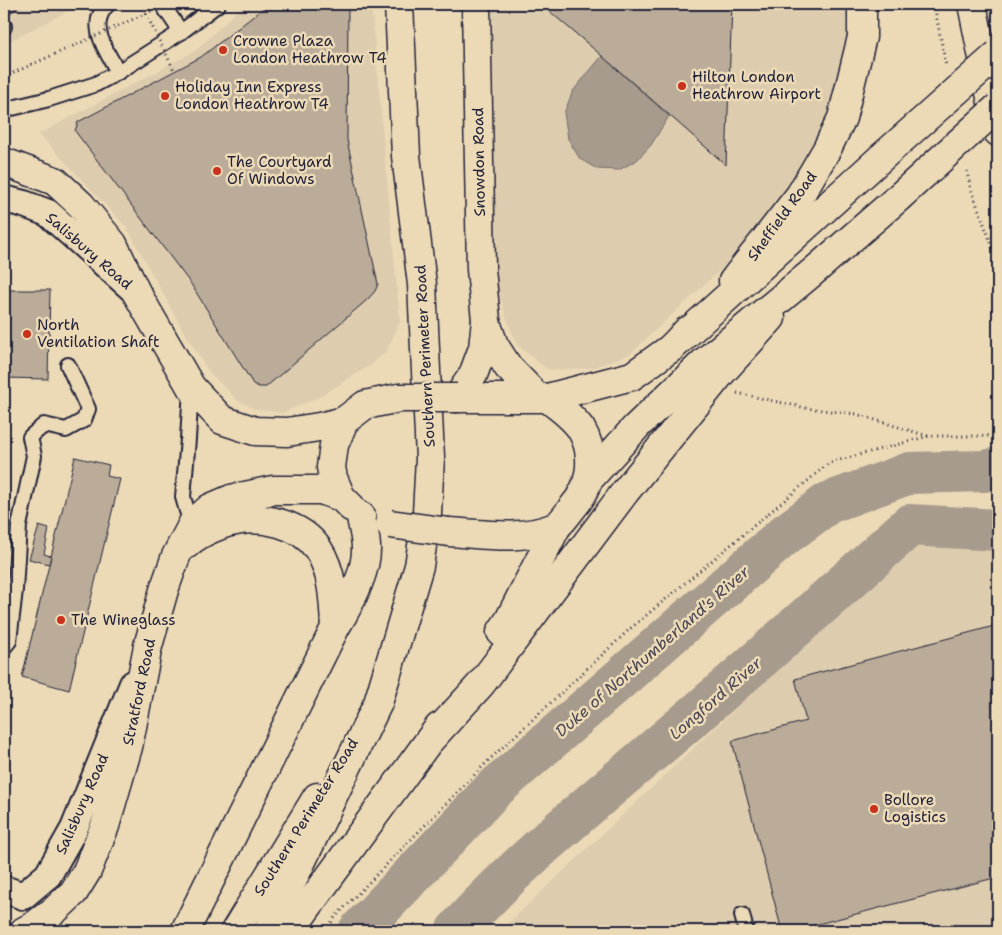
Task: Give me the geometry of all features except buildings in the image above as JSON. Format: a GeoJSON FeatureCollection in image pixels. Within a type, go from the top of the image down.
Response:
{"type":"FeatureCollection","features":[{"type":"Feature","properties":{"kind":"main road","name":"Southern Perimeter Road"},"geometry":{"type":"LineString","coordinates":[[268,931],[378,703],[419,566],[427,513],[430,458],[422,284],[406,156],[399,4]]}},
{"type":"Feature","properties":{"kind":"main road","name":"Snowdon Road"},"geometry":{"type":"LineString","coordinates":[[457,398],[473,375],[480,357],[483,348],[486,320],[481,270],[476,4]]}},
{"type":"Feature","properties":{"kind":"main road","name":"Sheffield Road"},"geometry":{"type":"LineString","coordinates":[[671,348],[742,271],[800,195],[827,149],[842,118],[854,72],[862,37],[862,4]]}},
{"type":"Feature","properties":{"kind":"main road"},"geometry":{"type":"LineString","coordinates":[[972,4],[998,132]]}},
{"type":"Feature","properties":{"kind":"main road"},"geometry":{"type":"LineString","coordinates":[[558,526],[520,536],[448,532],[390,524],[361,516],[341,497],[333,478],[331,466],[334,445],[344,421],[365,405],[398,398],[542,397],[632,376],[671,348],[998,54]]}},
{"type":"Feature","properties":{"kind":"main road"},"geometry":{"type":"LineString","coordinates":[[290,931],[429,742],[509,620],[558,526],[577,503],[590,479],[636,427],[703,362],[814,271],[998,107]]}},
{"type":"Feature","properties":{"kind":"main road"},"geometry":{"type":"LineString","coordinates":[[4,162],[55,181],[80,205],[113,244],[136,292]]}},
{"type":"Feature","properties":{"kind":"main road"},"geometry":{"type":"LineString","coordinates":[[429,742],[481,684],[624,492],[710,387],[814,271]]}},
{"type":"Feature","properties":{"kind":"main road","name":"Salisbury Road"},"geometry":{"type":"LineString","coordinates":[[136,292],[191,388],[222,420],[255,431],[287,432],[344,421]]}},
{"type":"Feature","properties":{"kind":"main road","name":"Snowdon Road"},"geometry":{"type":"LineString","coordinates":[[486,320],[494,345],[508,367],[542,397],[558,406],[580,428],[590,451],[590,479]]}},
{"type":"Feature","properties":{"kind":"main road","name":"Stratford Road"},"geometry":{"type":"LineString","coordinates":[[24,931],[55,910],[74,892],[87,872],[106,826],[128,747],[148,646],[164,590],[176,556],[193,523],[210,508],[230,499],[273,490],[321,490],[341,497]]}},
{"type":"Feature","properties":{"kind":"main road"},"geometry":{"type":"LineString","coordinates":[[185,931],[335,628],[348,609],[360,578],[366,549],[361,516]]}},
{"type":"Feature","properties":{"kind":"main road"},"geometry":{"type":"LineString","coordinates":[[176,556],[190,541],[205,532],[232,521],[252,520],[291,526],[306,535],[319,550],[328,569],[334,604],[335,628]]}},
{"type":"Feature","properties":{"kind":"main road","name":"Southern Perimeter Road"},"geometry":{"type":"LineString","coordinates":[[236,931],[299,825],[378,703]]}},
{"type":"Feature","properties":{"kind":"street","name":"Salisbury Road"},"geometry":{"type":"LineString","coordinates":[[11,206],[48,213],[136,292]]}},
{"type":"Feature","properties":{"kind":"street","name":"Salisbury Road"},"geometry":{"type":"LineString","coordinates":[[10,896],[48,875],[74,829],[148,646]]}},
{"type":"Feature","properties":{"kind":"lane"},"geometry":{"type":"LineString","coordinates":[[108,4],[99,16],[98,29],[101,41],[118,72]]}},
{"type":"Feature","properties":{"kind":"lane"},"geometry":{"type":"LineString","coordinates":[[162,4],[180,32]]}},
{"type":"Feature","properties":{"kind":"lane"},"geometry":{"type":"LineString","coordinates":[[4,110],[96,84],[180,32],[218,4]]}},
{"type":"Feature","properties":{"kind":"lane"},"geometry":{"type":"LineString","coordinates":[[4,647],[9,641],[20,526],[34,456],[30,437],[44,425],[66,430],[84,420],[88,409],[68,365]]}},
{"type":"Feature","properties":{"kind":"lane"},"geometry":{"type":"LineString","coordinates":[[191,388],[183,496],[193,523]]}},
{"type":"Feature","properties":{"kind":"lane"},"geometry":{"type":"LineString","coordinates":[[742,915],[746,931]]}},
{"type":"Feature","properties":{"kind":"path"},"geometry":{"type":"LineString","coordinates":[[4,77],[167,4]]}},
{"type":"Feature","properties":{"kind":"path"},"geometry":{"type":"LineString","coordinates":[[146,14],[175,72]]}},
{"type":"Feature","properties":{"kind":"path"},"geometry":{"type":"LineString","coordinates":[[995,255],[998,262]]}},
{"type":"Feature","properties":{"kind":"path"},"geometry":{"type":"LineString","coordinates":[[710,387],[806,408],[856,414],[929,436]]}},
{"type":"Feature","properties":{"kind":"path"},"geometry":{"type":"LineString","coordinates":[[326,931],[335,917],[490,759],[631,628],[829,463],[929,436],[998,436]]}},
{"type":"Feature","properties":{"kind":"shaded area"},"geometry":{"type":"Polygon","coordinates":[[[4,4],[82,4],[4,44],[4,4]]]}},
{"type":"Feature","properties":{"kind":"shaded area"},"geometry":{"type":"Polygon","coordinates":[[[244,4],[371,4],[400,322],[386,352],[371,365],[317,398],[282,413],[255,409],[237,400],[209,372],[183,330],[127,228],[39,134],[195,51],[244,4]]]}},
{"type":"Feature","properties":{"kind":"shaded area"},"geometry":{"type":"Polygon","coordinates":[[[489,4],[849,4],[848,33],[838,93],[812,154],[774,210],[734,257],[630,354],[592,368],[548,370],[517,345],[506,317],[496,282],[489,4]]]}},
{"type":"Feature","properties":{"kind":"shaded area"},"geometry":{"type":"Polygon","coordinates":[[[602,56],[669,116],[651,145],[637,160],[619,170],[597,169],[580,159],[568,139],[564,113],[573,91],[602,56]]]}},
{"type":"Feature","properties":{"kind":"shaded area"},"geometry":{"type":"Polygon","coordinates":[[[914,540],[998,547],[998,931],[500,931],[914,540]]]}},
{"type":"Feature","properties":{"kind":"waterway","name":"Duke of Northumberland's River"},"geometry":{"type":"LineString","coordinates":[[359,931],[493,790],[786,534],[828,503],[910,473],[985,471],[998,468]]}},
{"type":"Feature","properties":{"kind":"waterway","name":"Longford River"},"geometry":{"type":"LineString","coordinates":[[456,931],[534,853],[734,682],[910,525],[998,530]]}},
{"type":"Feature","properties":{"kind":"place","name":"Crowne Plaza London Heathrow T4"},"geometry":{"type":"Point","coordinates":[223,50]}},
{"type":"Feature","properties":{"kind":"place","name":"Hilton London Heathrow Airport"},"geometry":{"type":"Point","coordinates":[682,86]}},
{"type":"Feature","properties":{"kind":"place","name":"Holiday Inn Express London Heathrow T4"},"geometry":{"type":"Point","coordinates":[165,96]}},
{"type":"Feature","properties":{"kind":"place","name":"The Courtyard Of Windows"},"geometry":{"type":"Point","coordinates":[217,171]}},
{"type":"Feature","properties":{"kind":"place","name":"North Ventilation Shaft"},"geometry":{"type":"Point","coordinates":[27,334]}},
{"type":"Feature","properties":{"kind":"place","name":"The Wineglass"},"geometry":{"type":"Point","coordinates":[61,620]}},
{"type":"Feature","properties":{"kind":"place","name":"Bollore Logistics"},"geometry":{"type":"Point","coordinates":[874,809]}}]}
